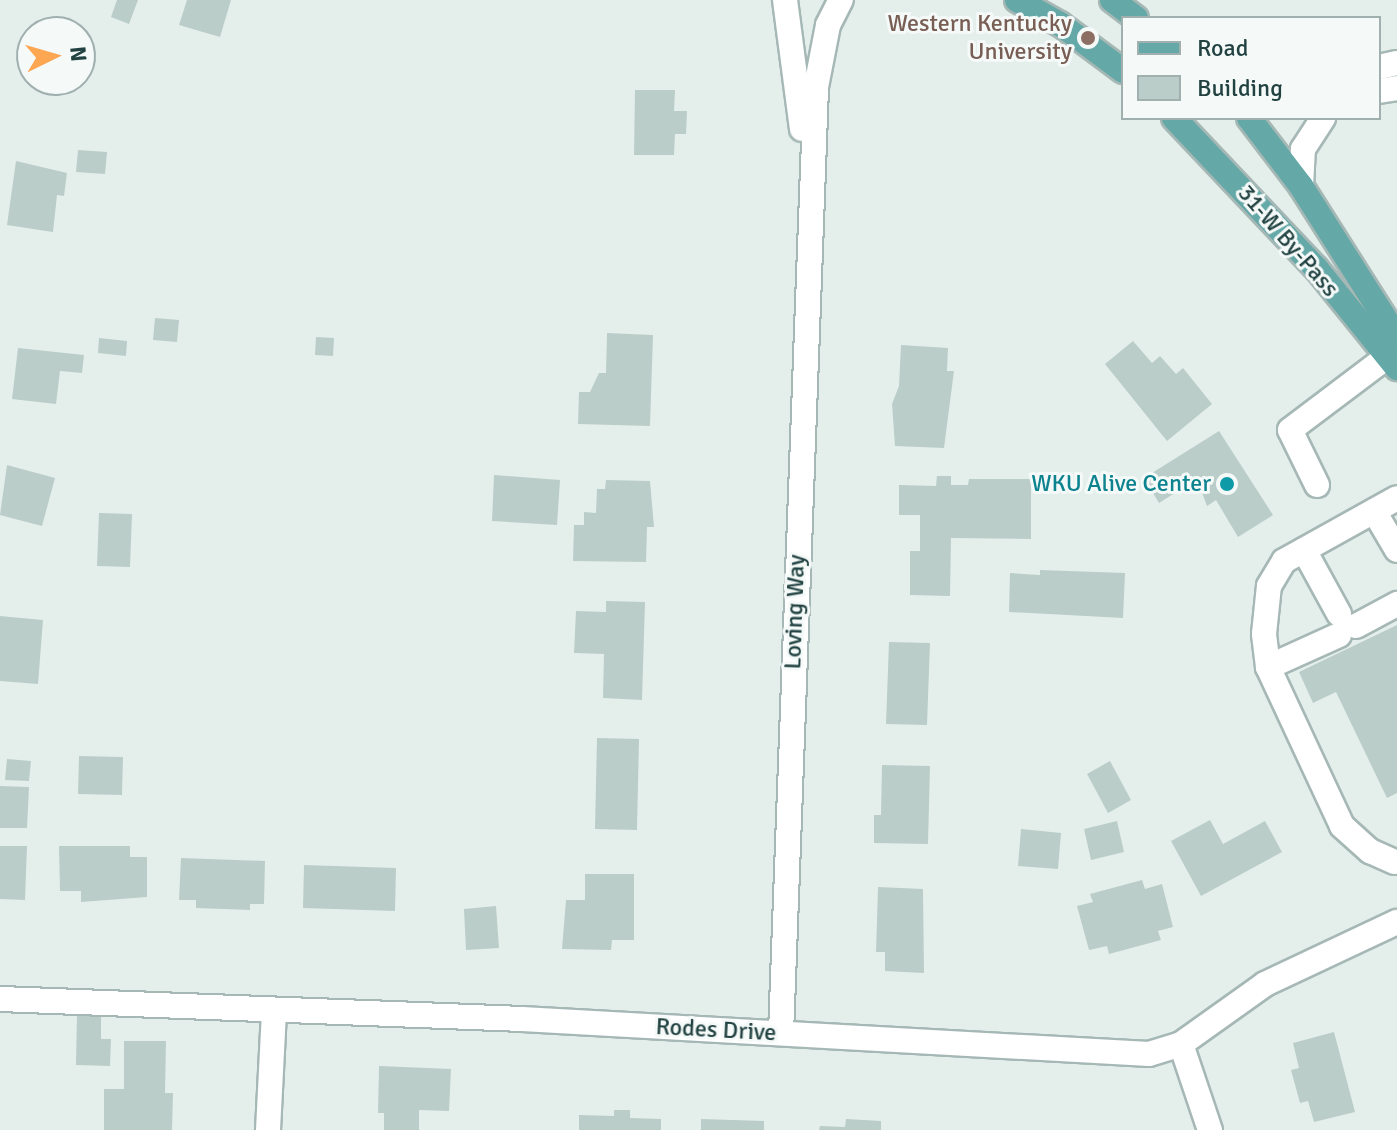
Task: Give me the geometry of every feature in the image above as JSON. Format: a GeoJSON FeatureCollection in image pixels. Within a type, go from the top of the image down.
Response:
{"type":"FeatureCollection","features":[{"type":"Feature","properties":{"kind":"main road"},"geometry":{"type":"LineString","coordinates":[[1017,0],[1091,45],[1121,69]]}},
{"type":"Feature","properties":{"kind":"main road"},"geometry":{"type":"LineString","coordinates":[[1112,0],[1133,16]]}},
{"type":"Feature","properties":{"kind":"main road"},"geometry":{"type":"LineString","coordinates":[[1135,0],[1150,16]]}},
{"type":"Feature","properties":{"kind":"main road","name":"31-W By-Pass"},"geometry":{"type":"LineString","coordinates":[[1176,120],[1394,354]]}},
{"type":"Feature","properties":{"kind":"main road","name":"31-W By-Pass"},"geometry":{"type":"LineString","coordinates":[[1251,120],[1301,186],[1394,354]]}},
{"type":"Feature","properties":{"kind":"street","name":"Loving Way"},"geometry":{"type":"LineString","coordinates":[[785,0],[810,191]]}},
{"type":"Feature","properties":{"kind":"street","name":"Loving Way"},"geometry":{"type":"LineString","coordinates":[[781,1033],[810,191],[821,52],[841,0]]}},
{"type":"Feature","properties":{"kind":"street"},"geometry":{"type":"LineString","coordinates":[[1301,186],[1303,149],[1322,120]]}},
{"type":"Feature","properties":{"kind":"street"},"geometry":{"type":"LineString","coordinates":[[1317,485],[1290,430],[1394,354]]}},
{"type":"Feature","properties":{"kind":"street"},"geometry":{"type":"LineString","coordinates":[[1396,862],[1370,851],[1342,826],[1274,690],[1264,634],[1269,586],[1284,561],[1397,498]]}},
{"type":"Feature","properties":{"kind":"street"},"geometry":{"type":"LineString","coordinates":[[1374,511],[1397,550]]}},
{"type":"Feature","properties":{"kind":"street"},"geometry":{"type":"LineString","coordinates":[[1304,550],[1345,625]]}},
{"type":"Feature","properties":{"kind":"street"},"geometry":{"type":"LineString","coordinates":[[1268,667],[1345,625],[1397,604]]}},
{"type":"Feature","properties":{"kind":"street","name":"Rodes Drive"},"geometry":{"type":"LineString","coordinates":[[0,999],[781,1033],[1139,1055],[1181,1044],[1265,984],[1397,922]]}},
{"type":"Feature","properties":{"kind":"street"},"geometry":{"type":"LineString","coordinates":[[268,1130],[274,1010]]}},
{"type":"Feature","properties":{"kind":"street"},"geometry":{"type":"LineString","coordinates":[[1181,1044],[1210,1130]]}},
{"type":"Feature","properties":{"kind":"building"},"geometry":{"type":"Polygon","coordinates":[[[117,0],[138,0],[129,24],[111,17],[117,0]]]}},
{"type":"Feature","properties":{"kind":"building"},"geometry":{"type":"Polygon","coordinates":[[[187,0],[231,0],[220,37],[179,25],[187,0]]]}},
{"type":"Feature","properties":{"kind":"building"},"geometry":{"type":"Polygon","coordinates":[[[635,90],[675,90],[674,111],[687,111],[686,134],[675,134],[674,155],[634,155],[635,90]]]}},
{"type":"Feature","properties":{"kind":"building"},"geometry":{"type":"Polygon","coordinates":[[[78,150],[107,152],[105,174],[76,172],[78,150]]]}},
{"type":"Feature","properties":{"kind":"building"},"geometry":{"type":"Polygon","coordinates":[[[16,161],[67,173],[64,196],[57,195],[53,232],[7,225],[16,161]]]}},
{"type":"Feature","properties":{"kind":"building"},"geometry":{"type":"Polygon","coordinates":[[[155,318],[179,320],[177,342],[153,340],[155,318]]]}},
{"type":"Feature","properties":{"kind":"building"},"geometry":{"type":"Polygon","coordinates":[[[607,333],[653,335],[650,426],[578,424],[579,392],[590,392],[599,373],[606,373],[607,333]]]}},
{"type":"Feature","properties":{"kind":"building"},"geometry":{"type":"Polygon","coordinates":[[[316,337],[334,338],[333,356],[315,355],[316,337]]]}},
{"type":"Feature","properties":{"kind":"building"},"geometry":{"type":"Polygon","coordinates":[[[99,338],[127,341],[126,356],[98,353],[99,338]]]}},
{"type":"Feature","properties":{"kind":"building"},"geometry":{"type":"Polygon","coordinates":[[[1133,341],[1152,363],[1160,356],[1176,374],[1183,368],[1212,404],[1167,441],[1105,364],[1133,341]]]}},
{"type":"Feature","properties":{"kind":"building"},"geometry":{"type":"Polygon","coordinates":[[[901,345],[948,348],[947,371],[954,371],[944,448],[895,446],[892,404],[899,386],[901,345]]]}},
{"type":"Feature","properties":{"kind":"building"},"geometry":{"type":"Polygon","coordinates":[[[18,348],[84,355],[82,373],[60,371],[56,404],[12,399],[18,348]]]}},
{"type":"Feature","properties":{"kind":"building","name":"WKU Alive Center"},"geometry":{"type":"Polygon","coordinates":[[[1219,431],[1273,515],[1238,537],[1216,500],[1207,506],[1197,479],[1159,503],[1144,478],[1219,431]]]}},
{"type":"Feature","properties":{"kind":"building"},"geometry":{"type":"Polygon","coordinates":[[[7,465],[55,478],[42,526],[0,515],[7,465]]]}},
{"type":"Feature","properties":{"kind":"building"},"geometry":{"type":"Polygon","coordinates":[[[494,475],[560,480],[557,525],[492,521],[494,475]]]}},
{"type":"Feature","properties":{"kind":"building"},"geometry":{"type":"Polygon","coordinates":[[[937,476],[951,476],[951,485],[968,485],[969,479],[1031,479],[1031,539],[951,538],[950,596],[910,595],[910,551],[920,551],[920,515],[899,515],[899,485],[936,486],[937,476]]]}},
{"type":"Feature","properties":{"kind":"building"},"geometry":{"type":"Polygon","coordinates":[[[606,480],[650,481],[654,527],[647,527],[646,562],[573,561],[574,525],[584,525],[584,512],[596,513],[597,489],[605,489],[606,480]]]}},
{"type":"Feature","properties":{"kind":"building"},"geometry":{"type":"Polygon","coordinates":[[[99,513],[132,514],[130,567],[97,566],[99,513]]]}},
{"type":"Feature","properties":{"kind":"building"},"geometry":{"type":"Polygon","coordinates":[[[1040,570],[1125,573],[1123,618],[1009,612],[1010,573],[1040,575],[1040,570]]]}},
{"type":"Feature","properties":{"kind":"building"},"geometry":{"type":"Polygon","coordinates":[[[606,601],[645,602],[642,700],[603,698],[604,654],[574,653],[576,611],[606,612],[606,601]]]}},
{"type":"Feature","properties":{"kind":"building"},"geometry":{"type":"Polygon","coordinates":[[[0,616],[43,620],[38,684],[0,681],[0,616]]]}},
{"type":"Feature","properties":{"kind":"building"},"geometry":{"type":"Polygon","coordinates":[[[1397,625],[1397,793],[1387,798],[1336,692],[1313,703],[1299,672],[1397,625]]]}},
{"type":"Feature","properties":{"kind":"building"},"geometry":{"type":"Polygon","coordinates":[[[889,642],[930,643],[927,725],[886,724],[889,642]]]}},
{"type":"Feature","properties":{"kind":"building"},"geometry":{"type":"Polygon","coordinates":[[[597,738],[639,739],[637,830],[595,829],[597,738]]]}},
{"type":"Feature","properties":{"kind":"building"},"geometry":{"type":"Polygon","coordinates":[[[79,756],[123,757],[122,795],[78,794],[79,756]]]}},
{"type":"Feature","properties":{"kind":"building"},"geometry":{"type":"Polygon","coordinates":[[[7,759],[31,761],[29,781],[5,780],[7,759]]]}},
{"type":"Feature","properties":{"kind":"building"},"geometry":{"type":"Polygon","coordinates":[[[1110,761],[1131,800],[1108,813],[1087,774],[1110,761]]]}},
{"type":"Feature","properties":{"kind":"building"},"geometry":{"type":"Polygon","coordinates":[[[882,765],[930,766],[928,844],[874,843],[874,815],[881,815],[882,765]]]}},
{"type":"Feature","properties":{"kind":"building"},"geometry":{"type":"Polygon","coordinates":[[[0,786],[29,787],[27,828],[0,828],[0,786]]]}},
{"type":"Feature","properties":{"kind":"building"},"geometry":{"type":"Polygon","coordinates":[[[1210,820],[1223,844],[1265,821],[1282,852],[1201,896],[1171,841],[1210,820]]]}},
{"type":"Feature","properties":{"kind":"building"},"geometry":{"type":"Polygon","coordinates":[[[1117,821],[1124,852],[1091,860],[1084,829],[1117,821]]]}},
{"type":"Feature","properties":{"kind":"building"},"geometry":{"type":"Polygon","coordinates":[[[1021,829],[1061,833],[1058,869],[1018,866],[1021,829]]]}},
{"type":"Feature","properties":{"kind":"building"},"geometry":{"type":"Polygon","coordinates":[[[0,846],[27,846],[25,900],[0,899],[0,846]]]}},
{"type":"Feature","properties":{"kind":"building"},"geometry":{"type":"Polygon","coordinates":[[[59,846],[130,846],[130,857],[147,857],[147,897],[81,902],[81,891],[60,891],[59,846]]]}},
{"type":"Feature","properties":{"kind":"building"},"geometry":{"type":"Polygon","coordinates":[[[181,858],[265,861],[264,904],[250,904],[250,910],[196,908],[196,900],[179,900],[181,858]]]}},
{"type":"Feature","properties":{"kind":"building"},"geometry":{"type":"Polygon","coordinates":[[[304,865],[396,868],[395,911],[303,908],[304,865]]]}},
{"type":"Feature","properties":{"kind":"building"},"geometry":{"type":"Polygon","coordinates":[[[585,874],[634,874],[634,940],[612,940],[611,950],[562,949],[566,900],[585,900],[585,874]]]}},
{"type":"Feature","properties":{"kind":"building"},"geometry":{"type":"Polygon","coordinates":[[[1142,880],[1145,889],[1162,884],[1173,927],[1158,931],[1161,940],[1109,954],[1107,946],[1089,950],[1077,906],[1093,902],[1090,894],[1142,880]]]}},
{"type":"Feature","properties":{"kind":"building"},"geometry":{"type":"Polygon","coordinates":[[[878,887],[923,889],[924,973],[885,971],[885,952],[876,952],[878,887]]]}},
{"type":"Feature","properties":{"kind":"building"},"geometry":{"type":"Polygon","coordinates":[[[496,906],[499,948],[466,950],[464,909],[496,906]]]}},
{"type":"Feature","properties":{"kind":"building"},"geometry":{"type":"Polygon","coordinates":[[[77,1013],[101,1014],[101,1039],[111,1039],[110,1066],[76,1065],[77,1013]]]}},
{"type":"Feature","properties":{"kind":"building"},"geometry":{"type":"Polygon","coordinates":[[[1334,1032],[1355,1112],[1314,1122],[1308,1101],[1300,1103],[1291,1070],[1299,1068],[1293,1043],[1334,1032]]]}},
{"type":"Feature","properties":{"kind":"building"},"geometry":{"type":"Polygon","coordinates":[[[124,1041],[166,1041],[165,1093],[173,1093],[172,1130],[104,1130],[104,1089],[124,1089],[124,1041]]]}},
{"type":"Feature","properties":{"kind":"building"},"geometry":{"type":"Polygon","coordinates":[[[379,1066],[451,1069],[449,1111],[419,1110],[419,1130],[384,1130],[384,1113],[378,1113],[379,1066]]]}},
{"type":"Feature","properties":{"kind":"building"},"geometry":{"type":"Polygon","coordinates":[[[614,1110],[630,1110],[630,1118],[661,1119],[661,1130],[579,1130],[579,1115],[614,1116],[614,1110]]]}},
{"type":"Feature","properties":{"kind":"building"},"geometry":{"type":"Polygon","coordinates":[[[701,1119],[764,1121],[764,1130],[701,1130],[701,1119]]]}},
{"type":"Feature","properties":{"kind":"building"},"geometry":{"type":"Polygon","coordinates":[[[846,1119],[881,1121],[881,1130],[819,1130],[820,1126],[845,1127],[846,1119]]]}},
{"type":"Feature","properties":{"kind":"place","name":"Western Kentucky University"},"geometry":{"type":"Point","coordinates":[1088,38]}},
{"type":"Feature","properties":{"kind":"place","name":"WKU Alive Center"},"geometry":{"type":"Point","coordinates":[1227,484]}}]}
